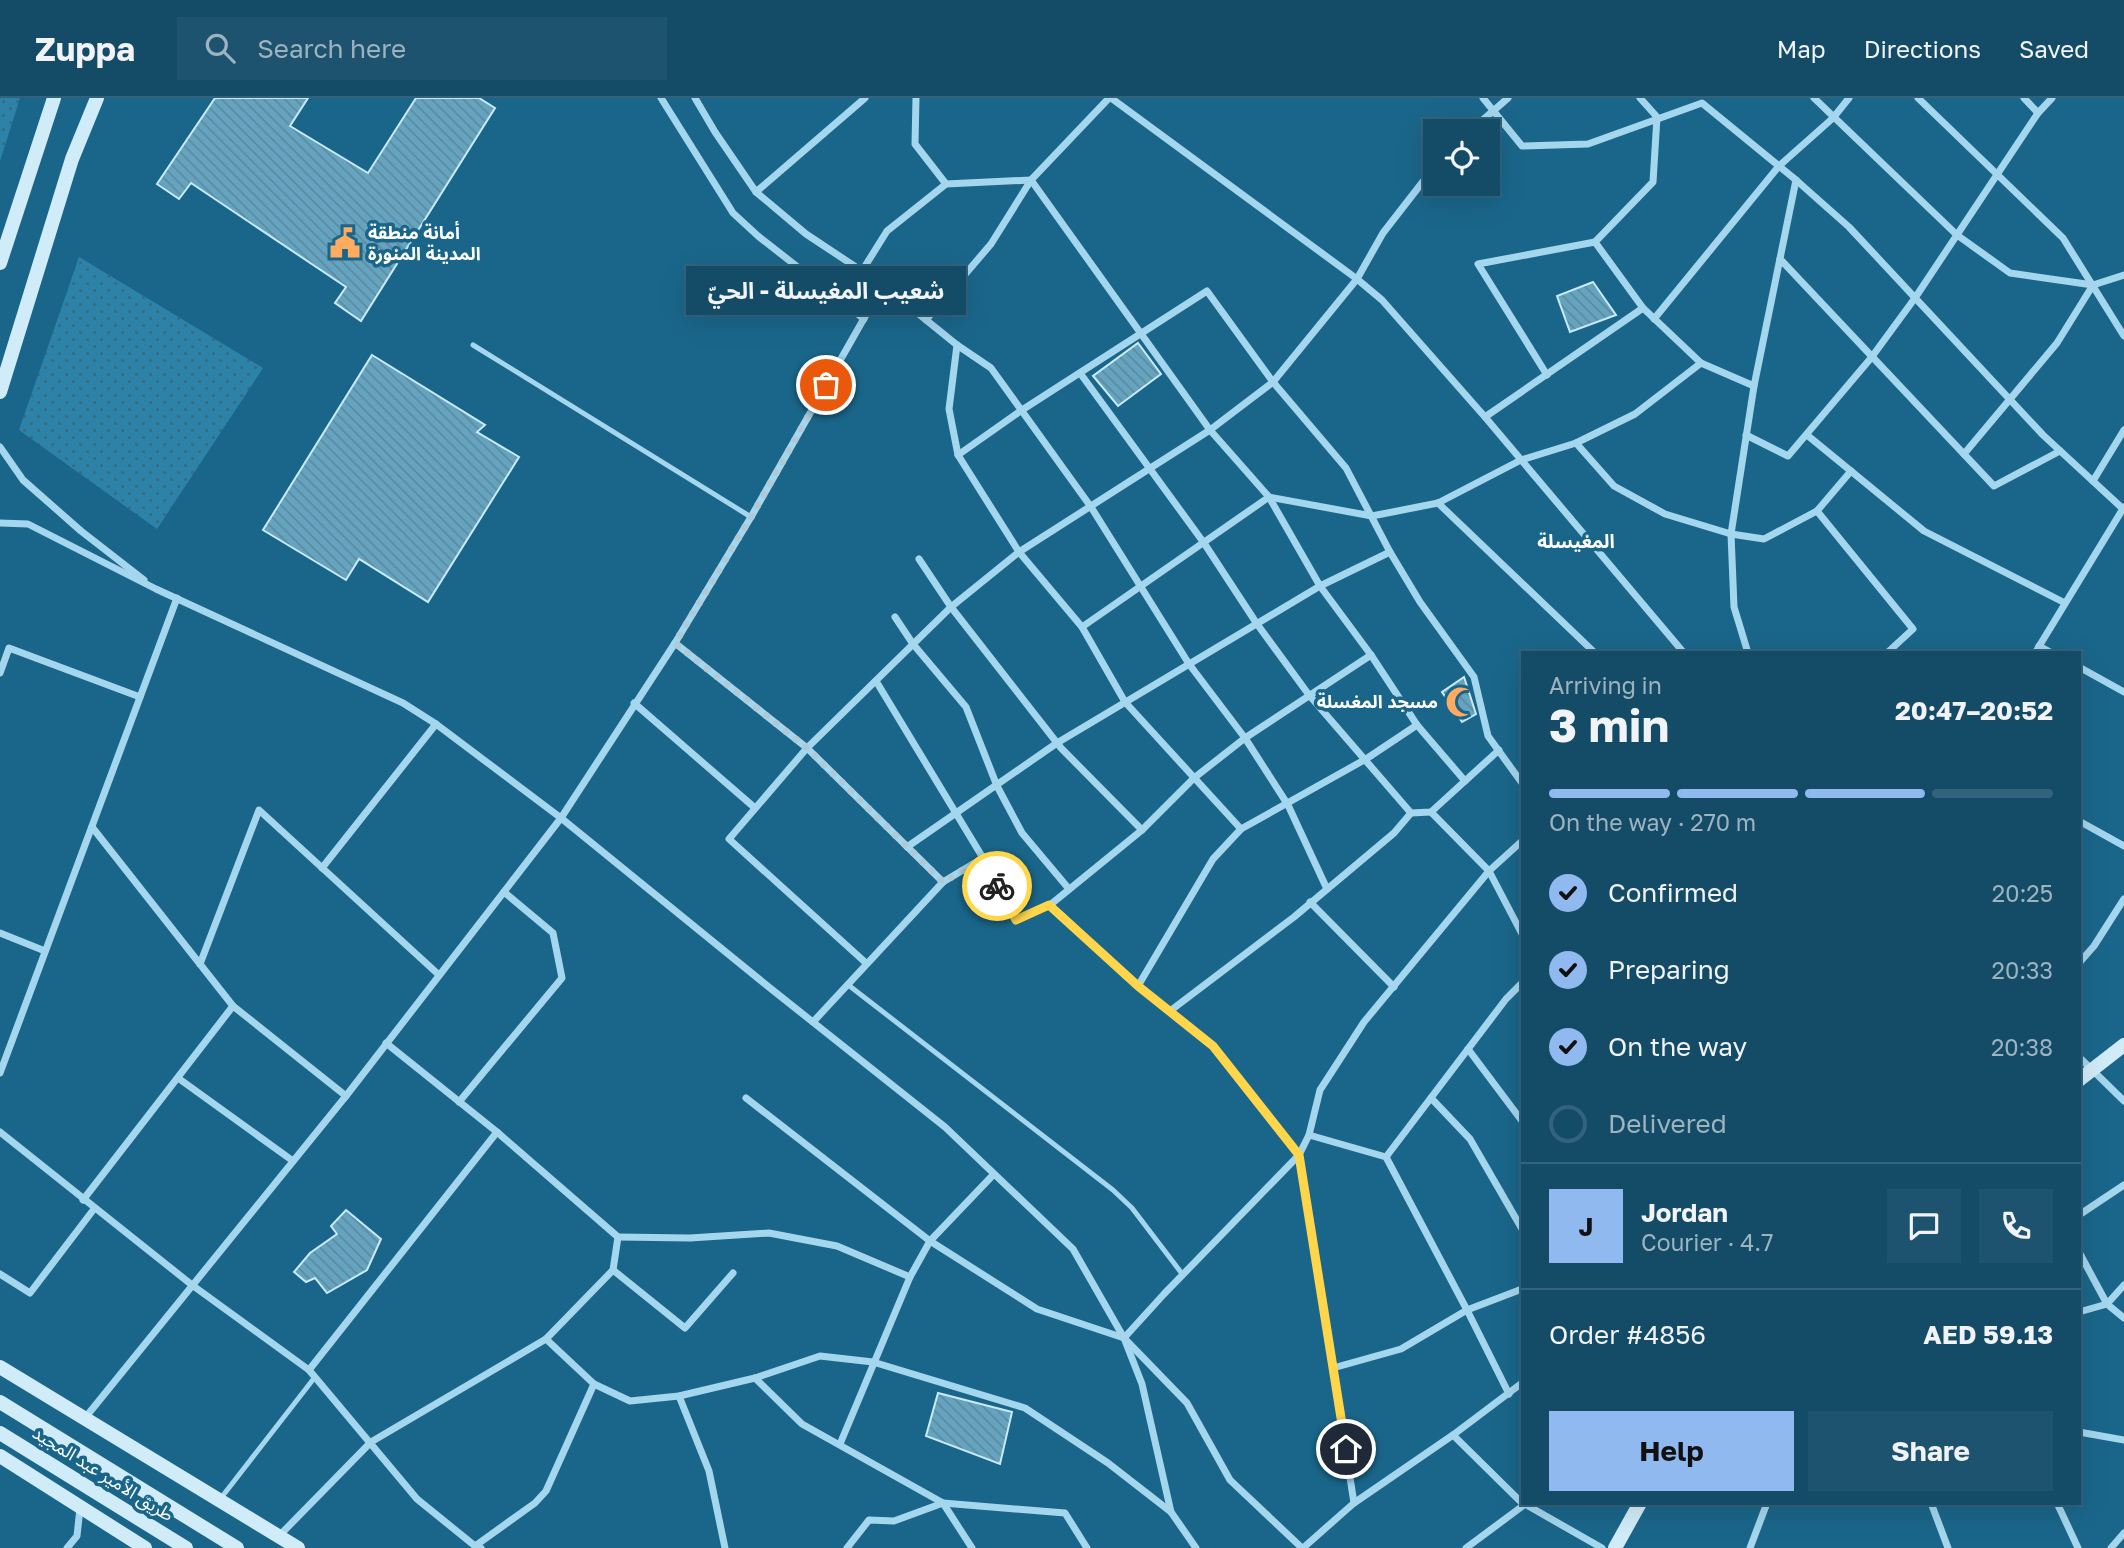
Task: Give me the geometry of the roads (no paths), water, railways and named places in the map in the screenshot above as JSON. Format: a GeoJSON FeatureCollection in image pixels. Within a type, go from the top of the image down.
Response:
{"type":"FeatureCollection","features":[{"type":"Feature","properties":{"kind":"main road"},"geometry":{"type":"LineString","coordinates":[[0,263],[54,98]]}},
{"type":"Feature","properties":{"kind":"main road"},"geometry":{"type":"LineString","coordinates":[[0,392],[72,159],[97,98]]}},
{"type":"Feature","properties":{"kind":"main road"},"geometry":{"type":"LineString","coordinates":[[2081,1078],[2124,1045]]}},
{"type":"Feature","properties":{"kind":"main road"},"geometry":{"type":"LineString","coordinates":[[0,1367],[298,1548]]}},
{"type":"Feature","properties":{"kind":"main road"},"geometry":{"type":"LineString","coordinates":[[0,1402],[237,1548]]}},
{"type":"Feature","properties":{"kind":"main road","name":"طريق الأمير عبد المجيد"},"geometry":{"type":"LineString","coordinates":[[0,1433],[186,1548]]}},
{"type":"Feature","properties":{"kind":"main road"},"geometry":{"type":"LineString","coordinates":[[0,1456],[145,1548]]}},
{"type":"Feature","properties":{"kind":"main road"},"geometry":{"type":"LineString","coordinates":[[1615,1548],[1639,1505]]}},
{"type":"Feature","properties":{"kind":"street"},"geometry":{"type":"LineString","coordinates":[[661,98],[733,213],[758,236],[864,319]]}},
{"type":"Feature","properties":{"kind":"street"},"geometry":{"type":"LineString","coordinates":[[695,98],[757,192],[806,234],[883,285],[957,345],[991,368],[1091,507],[1189,664],[1245,737],[1288,805],[1327,888]]}},
{"type":"Feature","properties":{"kind":"street"},"geometry":{"type":"LineString","coordinates":[[757,192],[865,98]]}},
{"type":"Feature","properties":{"kind":"street"},"geometry":{"type":"LineString","coordinates":[[916,98],[915,144],[946,184]]}},
{"type":"Feature","properties":{"kind":"street"},"geometry":{"type":"LineString","coordinates":[[926,320],[991,244],[1031,180],[1110,98],[1382,300],[1485,417],[1682,651]]}},
{"type":"Feature","properties":{"kind":"street"},"geometry":{"type":"LineString","coordinates":[[1483,98],[1522,146],[1588,144],[1702,103],[1849,227],[2010,400],[2060,451],[2123,508],[2037,649]]}},
{"type":"Feature","properties":{"kind":"street"},"geometry":{"type":"LineString","coordinates":[[1482,119],[1508,98]]}},
{"type":"Feature","properties":{"kind":"street"},"geometry":{"type":"LineString","coordinates":[[1547,375],[1478,264],[1595,242],[1653,182],[1657,117],[1640,98]]}},
{"type":"Feature","properties":{"kind":"street"},"geometry":{"type":"LineString","coordinates":[[1814,98],[1957,235],[2010,273],[2093,285],[2124,275]]}},
{"type":"Feature","properties":{"kind":"street"},"geometry":{"type":"LineString","coordinates":[[1654,319],[1779,166],[1833,118],[1849,98]]}},
{"type":"Feature","properties":{"kind":"street"},"geometry":{"type":"LineString","coordinates":[[1919,98],[2063,238],[2124,336]]}},
{"type":"Feature","properties":{"kind":"street"},"geometry":{"type":"LineString","coordinates":[[2024,98],[2038,113]]}},
{"type":"Feature","properties":{"kind":"street"},"geometry":{"type":"LineString","coordinates":[[1746,435],[1788,456],[1871,358],[1915,298],[2038,113],[2052,98]]}},
{"type":"Feature","properties":{"kind":"street"},"geometry":{"type":"LineString","coordinates":[[846,304],[862,271],[887,231],[946,184],[1031,180]]}},
{"type":"Feature","properties":{"kind":"street"},"geometry":{"type":"LineString","coordinates":[[1031,180],[1210,430],[1269,498],[1320,586],[1371,655],[1417,725],[1465,781]]}},
{"type":"Feature","properties":{"kind":"street"},"geometry":{"type":"LineString","coordinates":[[1747,651],[1734,607],[1731,534],[1754,386],[1796,180]]}},
{"type":"Feature","properties":{"kind":"street"},"geometry":{"type":"LineString","coordinates":[[866,963],[729,839],[807,748],[951,607],[1019,552],[1210,430],[1273,382],[1357,279],[1383,233],[1423,181]]}},
{"type":"Feature","properties":{"kind":"street"},"geometry":{"type":"LineString","coordinates":[[1595,242],[1643,309],[1701,363],[1754,386]]}},
{"type":"Feature","properties":{"kind":"street"},"geometry":{"type":"LineString","coordinates":[[1780,259],[1994,486],[2060,451]]}},
{"type":"Feature","properties":{"kind":"street"},"geometry":{"type":"LineString","coordinates":[[85,1419],[346,1096],[561,818],[675,643],[751,517],[883,285]]}},
{"type":"Feature","properties":{"kind":"street"},"geometry":{"type":"LineString","coordinates":[[1964,454],[2057,343],[2093,285]]}},
{"type":"Feature","properties":{"kind":"street"},"geometry":{"type":"LineString","coordinates":[[958,455],[1022,410],[1207,291],[1273,382],[1346,468],[1420,602],[1474,677],[1488,736],[1521,782]]}},
{"type":"Feature","properties":{"kind":"street"},"geometry":{"type":"LineString","coordinates":[[1485,417],[1643,309]]}},
{"type":"Feature","properties":{"kind":"street"},"geometry":{"type":"LineString","coordinates":[[957,345],[949,409],[958,455],[1019,552],[1082,627],[1125,702],[1241,829]]}},
{"type":"Feature","properties":{"kind":"street"},"geometry":{"type":"LineString","coordinates":[[1082,627],[1269,498],[1372,516],[1438,503],[1521,460],[1576,443],[1634,414],[1701,363]]}},
{"type":"Feature","properties":{"kind":"street"},"geometry":{"type":"LineString","coordinates":[[1080,373],[1151,468],[1257,624],[1309,695],[1411,813]]}},
{"type":"Feature","properties":{"kind":"street"},"geometry":{"type":"LineString","coordinates":[[2093,481],[2124,430]]}},
{"type":"Feature","properties":{"kind":"street"},"geometry":{"type":"LineString","coordinates":[[1807,435],[1924,531],[2065,603]]}},
{"type":"Feature","properties":{"kind":"street"},"geometry":{"type":"LineString","coordinates":[[1576,443],[1614,486],[1665,514],[1731,534],[1764,539],[1817,511],[1851,471]]}},
{"type":"Feature","properties":{"kind":"street"},"geometry":{"type":"LineString","coordinates":[[0,447],[23,480],[81,531],[156,589]]}},
{"type":"Feature","properties":{"kind":"street"},"geometry":{"type":"LineString","coordinates":[[1438,503],[1593,651]]}},
{"type":"Feature","properties":{"kind":"street"},"geometry":{"type":"LineString","coordinates":[[1817,511],[1913,629],[1889,651]]}},
{"type":"Feature","properties":{"kind":"street"},"geometry":{"type":"LineString","coordinates":[[0,523],[28,524],[156,589],[402,703],[436,724],[561,818],[945,1127],[1073,1249],[1124,1338],[1142,1384],[1171,1513]]}},
{"type":"Feature","properties":{"kind":"street"},"geometry":{"type":"LineString","coordinates":[[907,847],[1057,743],[1320,586],[1390,552]]}},
{"type":"Feature","properties":{"kind":"street"},"geometry":{"type":"LineString","coordinates":[[919,559],[951,607],[1057,743],[1142,830]]}},
{"type":"Feature","properties":{"kind":"street"},"geometry":{"type":"LineString","coordinates":[[0,1073],[177,598]]}},
{"type":"Feature","properties":{"kind":"street"},"geometry":{"type":"LineString","coordinates":[[894,617],[966,707],[997,786],[1022,833],[1069,889]]}},
{"type":"Feature","properties":{"kind":"street"},"geometry":{"type":"LineString","coordinates":[[675,643],[807,748],[943,882]]}},
{"type":"Feature","properties":{"kind":"street"},"geometry":{"type":"LineString","coordinates":[[0,673],[9,648],[140,697]]}},
{"type":"Feature","properties":{"kind":"street"},"geometry":{"type":"LineString","coordinates":[[876,681],[983,858],[1016,920],[1049,905],[1142,830],[1194,778],[1245,737],[1371,655]]}},
{"type":"Feature","properties":{"kind":"street"},"geometry":{"type":"LineString","coordinates":[[2081,668],[2124,692]]}},
{"type":"Feature","properties":{"kind":"street"},"geometry":{"type":"LineString","coordinates":[[634,703],[755,808]]}},
{"type":"Feature","properties":{"kind":"street"},"geometry":{"type":"LineString","coordinates":[[323,868],[436,724]]}},
{"type":"Feature","properties":{"kind":"street"},"geometry":{"type":"LineString","coordinates":[[1138,986],[1213,859],[1241,829],[1366,760],[1417,725]]}},
{"type":"Feature","properties":{"kind":"street"},"geometry":{"type":"LineString","coordinates":[[1170,1011],[1394,833],[1411,813],[1431,812],[1499,750]]}},
{"type":"Feature","properties":{"kind":"street"},"geometry":{"type":"LineString","coordinates":[[200,964],[259,810],[439,975]]}},
{"type":"Feature","properties":{"kind":"street"},"geometry":{"type":"LineString","coordinates":[[1431,812],[1489,871],[1521,932]]}},
{"type":"Feature","properties":{"kind":"street"},"geometry":{"type":"LineString","coordinates":[[2081,822],[2124,846]]}},
{"type":"Feature","properties":{"kind":"street"},"geometry":{"type":"LineString","coordinates":[[92,827],[233,1006],[346,1096]]}},
{"type":"Feature","properties":{"kind":"street"},"geometry":{"type":"LineString","coordinates":[[1124,1338],[1299,1155],[1309,1135],[1320,1090],[1364,1023],[1489,871],[1521,842]]}},
{"type":"Feature","properties":{"kind":"street"},"geometry":{"type":"LineString","coordinates":[[813,1022],[943,882],[983,858]]}},
{"type":"Feature","properties":{"kind":"street"},"geometry":{"type":"LineString","coordinates":[[459,1102],[562,978],[553,933],[504,892]]}},
{"type":"Feature","properties":{"kind":"street"},"geometry":{"type":"LineString","coordinates":[[2081,961],[2094,946],[2124,899]]}},
{"type":"Feature","properties":{"kind":"street"},"geometry":{"type":"LineString","coordinates":[[1310,902],[1394,987]]}},
{"type":"Feature","properties":{"kind":"street"},"geometry":{"type":"LineString","coordinates":[[1049,905],[1138,986],[1213,1046],[1299,1155],[1354,1503]]}},
{"type":"Feature","properties":{"kind":"street"},"geometry":{"type":"LineString","coordinates":[[0,933],[45,951]]}},
{"type":"Feature","properties":{"kind":"street"},"geometry":{"type":"LineString","coordinates":[[1386,1157],[1506,999],[1521,984]]}},
{"type":"Feature","properties":{"kind":"street"},"geometry":{"type":"LineString","coordinates":[[83,1200],[233,1006]]}},
{"type":"Feature","properties":{"kind":"street"},"geometry":{"type":"LineString","coordinates":[[386,1044],[497,1132],[618,1237],[690,1238],[769,1233],[837,1246],[910,1277]]}},
{"type":"Feature","properties":{"kind":"street"},"geometry":{"type":"LineString","coordinates":[[1468,1049],[1521,1120]]}},
{"type":"Feature","properties":{"kind":"street"},"geometry":{"type":"LineString","coordinates":[[2081,1059],[2124,1101]]}},
{"type":"Feature","properties":{"kind":"street"},"geometry":{"type":"LineString","coordinates":[[178,1078],[293,1161]]}},
{"type":"Feature","properties":{"kind":"street"},"geometry":{"type":"LineString","coordinates":[[746,1098],[930,1241],[1037,1309],[1124,1338],[1188,1403],[1230,1480],[1302,1548],[1354,1503],[1453,1435],[1521,1384]]}},
{"type":"Feature","properties":{"kind":"street"},"geometry":{"type":"LineString","coordinates":[[1431,1098],[1470,1139],[1521,1227]]}},
{"type":"Feature","properties":{"kind":"street"},"geometry":{"type":"LineString","coordinates":[[0,1132],[192,1285],[312,1373],[417,1499],[478,1547],[546,1491],[594,1384]]}},
{"type":"Feature","properties":{"kind":"street"},"geometry":{"type":"LineString","coordinates":[[312,1373],[497,1132]]}},
{"type":"Feature","properties":{"kind":"street"},"geometry":{"type":"LineString","coordinates":[[1309,1135],[1386,1157],[1508,1394]]}},
{"type":"Feature","properties":{"kind":"street"},"geometry":{"type":"LineString","coordinates":[[841,1444],[910,1277],[930,1241],[993,1175]]}},
{"type":"Feature","properties":{"kind":"street"},"geometry":{"type":"LineString","coordinates":[[2081,1214],[2124,1185]]}},
{"type":"Feature","properties":{"kind":"street"},"geometry":{"type":"LineString","coordinates":[[0,1274],[30,1293],[94,1209]]}},
{"type":"Feature","properties":{"kind":"street"},"geometry":{"type":"LineString","coordinates":[[279,1536],[371,1442],[546,1339],[613,1270],[618,1237]]}},
{"type":"Feature","properties":{"kind":"street"},"geometry":{"type":"LineString","coordinates":[[2081,1256],[2107,1304],[2124,1318]]}},
{"type":"Feature","properties":{"kind":"street"},"geometry":{"type":"LineString","coordinates":[[613,1270],[685,1328],[733,1273]]}},
{"type":"Feature","properties":{"kind":"street"},"geometry":{"type":"LineString","coordinates":[[2081,1311],[2107,1304],[2124,1285]]}},
{"type":"Feature","properties":{"kind":"street"},"geometry":{"type":"LineString","coordinates":[[1333,1368],[1401,1349],[1467,1310],[1521,1289]]}},
{"type":"Feature","properties":{"kind":"street"},"geometry":{"type":"LineString","coordinates":[[546,1339],[594,1384],[630,1401],[678,1396],[755,1378],[820,1356],[873,1362],[1026,1408],[1108,1463],[1171,1513],[1196,1548]]}},
{"type":"Feature","properties":{"kind":"street"},"geometry":{"type":"LineString","coordinates":[[755,1378],[802,1424],[943,1503],[972,1548]]}},
{"type":"Feature","properties":{"kind":"street"},"geometry":{"type":"LineString","coordinates":[[678,1396],[709,1471],[724,1548]]}},
{"type":"Feature","properties":{"kind":"street"},"geometry":{"type":"LineString","coordinates":[[2081,1432],[2123,1438]]}},
{"type":"Feature","properties":{"kind":"street"},"geometry":{"type":"LineString","coordinates":[[1453,1435],[1521,1502]]}},
{"type":"Feature","properties":{"kind":"street"},"geometry":{"type":"LineString","coordinates":[[847,1548],[869,1520],[894,1521],[943,1503],[1065,1513],[1087,1548]]}},
{"type":"Feature","properties":{"kind":"street"},"geometry":{"type":"LineString","coordinates":[[1466,1548],[1522,1505]]}},
{"type":"Feature","properties":{"kind":"street"},"geometry":{"type":"LineString","coordinates":[[1525,1505],[1602,1548]]}},
{"type":"Feature","properties":{"kind":"street"},"geometry":{"type":"LineString","coordinates":[[1754,1547],[1767,1505]]}},
{"type":"Feature","properties":{"kind":"street"},"geometry":{"type":"LineString","coordinates":[[1932,1505],[1948,1548]]}},
{"type":"Feature","properties":{"kind":"street"},"geometry":{"type":"LineString","coordinates":[[2058,1505],[2078,1548]]}},
{"type":"Feature","properties":{"kind":"street"},"geometry":{"type":"LineString","coordinates":[[68,1548],[77,1536],[80,1507]]}},
{"type":"Feature","properties":{"kind":"street"},"geometry":{"type":"LineString","coordinates":[[2111,1548],[2124,1533]]}},
{"type":"Feature","properties":{"kind":"lane"},"geometry":{"type":"LineString","coordinates":[[473,345],[751,517]]}},
{"type":"Feature","properties":{"kind":"lane"},"geometry":{"type":"LineString","coordinates":[[848,984],[1113,1190],[1132,1208],[1182,1275]]}},
{"type":"Feature","properties":{"kind":"lane"},"geometry":{"type":"LineString","coordinates":[[219,1500],[312,1373]]}},
{"type":"Feature","properties":{"kind":"place","name":"أمانة منطقة المدينة المنورة"},"geometry":{"type":"Point","coordinates":[345,243]}},
{"type":"Feature","properties":{"kind":"place","name":"شعيب المغيسلة - الحيّ"},"geometry":{"type":"Point","coordinates":[826,385]}},
{"type":"Feature","properties":{"kind":"place","name":"مسجد المغسلة"},"geometry":{"type":"Point","coordinates":[1461,702]}},
{"type":"Feature","properties":{"kind":"district","name":"المغيسلة"},"geometry":{"type":"Point","coordinates":[1576,541]}}]}
